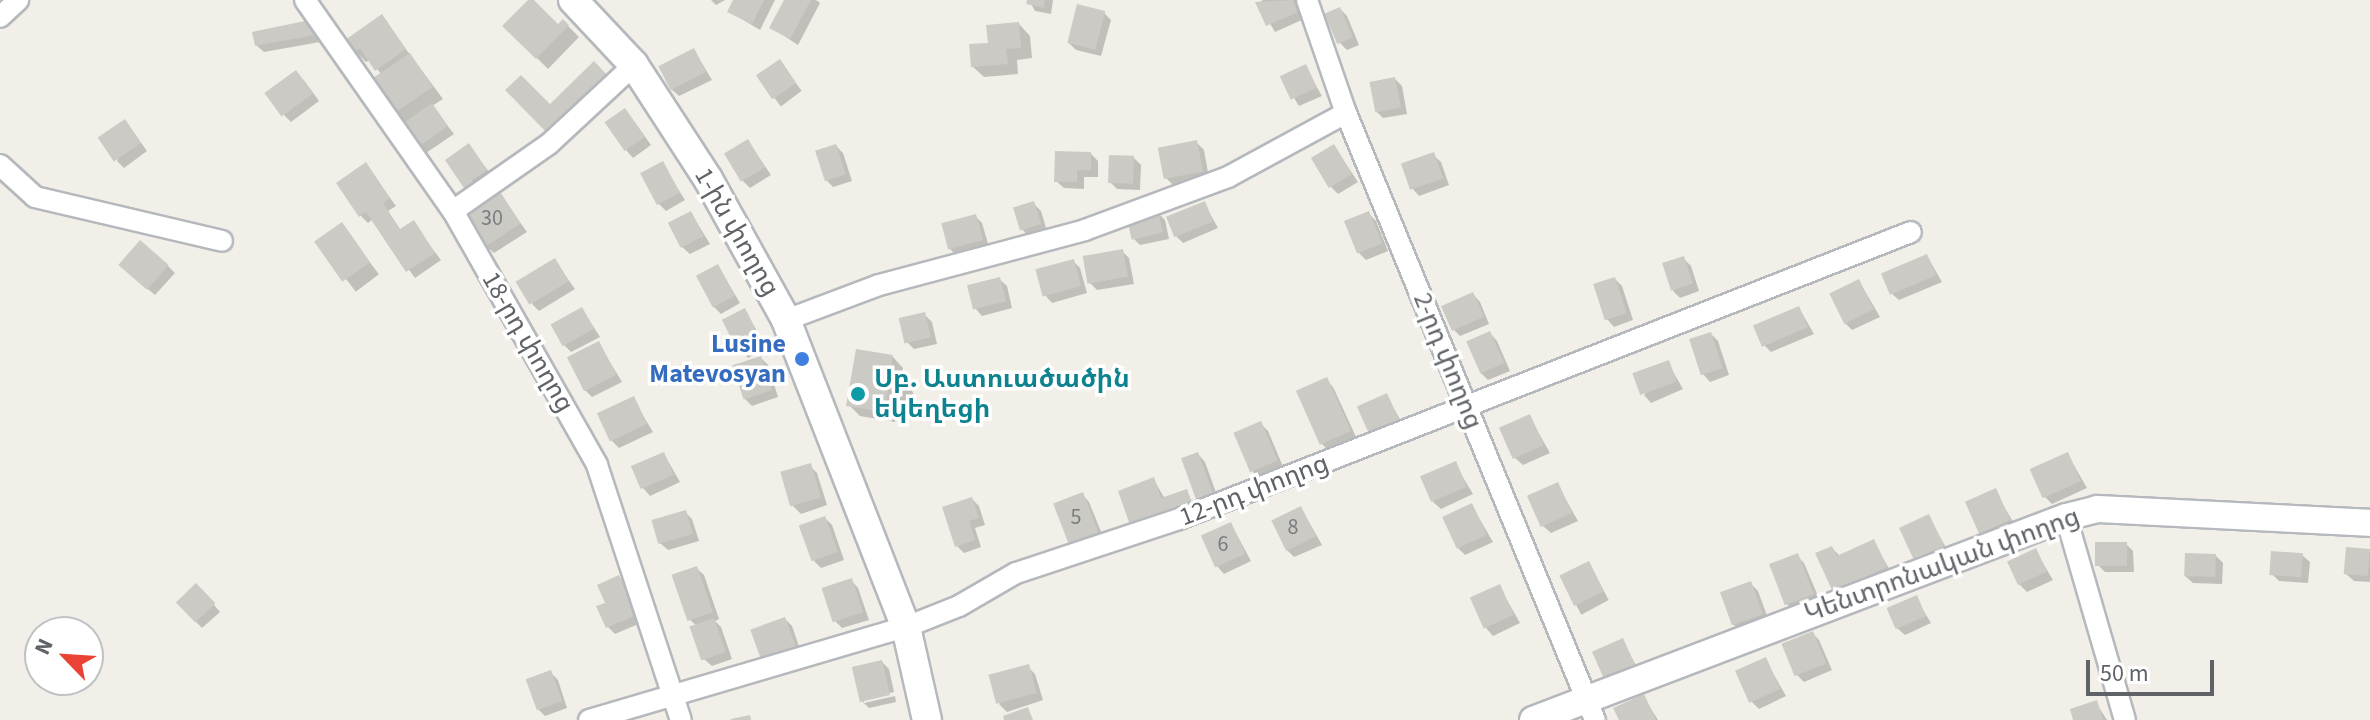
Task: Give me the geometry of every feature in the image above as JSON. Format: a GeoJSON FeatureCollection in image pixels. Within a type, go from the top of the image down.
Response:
{"type":"FeatureCollection","features":[{"type":"Feature","properties":{"kind":"main road","name":"1-ին փողոց"},"geometry":{"type":"LineString","coordinates":[[573,0],[634,65],[708,179],[786,320],[906,627],[927,720]]}},
{"type":"Feature","properties":{"kind":"street"},"geometry":{"type":"LineString","coordinates":[[0,17],[18,0]]}},
{"type":"Feature","properties":{"kind":"street","name":"18-րդ փողոց"},"geometry":{"type":"LineString","coordinates":[[305,0],[453,211],[597,465],[676,697],[681,720]]}},
{"type":"Feature","properties":{"kind":"street","name":"2-րդ փողոց"},"geometry":{"type":"LineString","coordinates":[[1307,0],[1346,113],[1591,709]]}},
{"type":"Feature","properties":{"kind":"street"},"geometry":{"type":"LineString","coordinates":[[453,211],[549,144],[634,65]]}},
{"type":"Feature","properties":{"kind":"street"},"geometry":{"type":"LineString","coordinates":[[786,320],[879,285],[1085,230],[1228,177],[1346,113]]}},
{"type":"Feature","properties":{"kind":"street"},"geometry":{"type":"LineString","coordinates":[[0,165],[35,197],[222,241]]}},
{"type":"Feature","properties":{"kind":"street","name":"12-րդ փողոց"},"geometry":{"type":"LineString","coordinates":[[589,720],[676,697],[906,627],[959,606],[1016,573],[1179,519],[1911,232]]}},
{"type":"Feature","properties":{"kind":"street","name":"Կենտրոնական փողոց"},"geometry":{"type":"LineString","coordinates":[[1533,720],[1591,709],[2066,517],[2097,509],[2370,523]]}},
{"type":"Feature","properties":{"kind":"street"},"geometry":{"type":"LineString","coordinates":[[2066,517],[2125,720]]}},
{"type":"Feature","properties":{"kind":"building"},"geometry":{"type":"Polygon","coordinates":[[[528,0],[534,0],[558,24],[563,19],[569,25],[536,59],[502,26],[528,0]]]}},
{"type":"Feature","properties":{"kind":"building"},"geometry":{"type":"Polygon","coordinates":[[[733,0],[764,0],[752,24],[727,12],[733,0]]]}},
{"type":"Feature","properties":{"kind":"building"},"geometry":{"type":"Polygon","coordinates":[[[784,0],[811,0],[790,39],[769,28],[784,0]]]}},
{"type":"Feature","properties":{"kind":"building"},"geometry":{"type":"Polygon","coordinates":[[[1027,0],[1045,0],[1044,8],[1026,4],[1027,0]]]}},
{"type":"Feature","properties":{"kind":"building"},"geometry":{"type":"Polygon","coordinates":[[[1293,0],[1298,12],[1266,26],[1255,2],[1293,0]]]}},
{"type":"Feature","properties":{"kind":"building"},"geometry":{"type":"Polygon","coordinates":[[[1077,4],[1105,11],[1095,50],[1067,43],[1077,4]]]}},
{"type":"Feature","properties":{"kind":"building"},"geometry":{"type":"Polygon","coordinates":[[[1340,7],[1353,37],[1337,44],[1324,14],[1340,7]]]}},
{"type":"Feature","properties":{"kind":"building"},"geometry":{"type":"Polygon","coordinates":[[[382,14],[406,49],[375,71],[360,48],[354,52],[345,40],[382,14]]]}},
{"type":"Feature","properties":{"kind":"building"},"geometry":{"type":"Polygon","coordinates":[[[305,21],[315,35],[255,46],[252,32],[305,21]]]}},
{"type":"Feature","properties":{"kind":"building"},"geometry":{"type":"Polygon","coordinates":[[[1019,22],[1021,48],[1006,49],[1008,64],[971,67],[969,44],[988,43],[986,25],[1019,22]]]}},
{"type":"Feature","properties":{"kind":"building"},"geometry":{"type":"Polygon","coordinates":[[[694,48],[706,72],[671,90],[658,66],[694,48]]]}},
{"type":"Feature","properties":{"kind":"building"},"geometry":{"type":"Polygon","coordinates":[[[410,53],[433,87],[394,113],[371,79],[410,53]]]}},
{"type":"Feature","properties":{"kind":"building"},"geometry":{"type":"Polygon","coordinates":[[[780,59],[796,83],[772,99],[756,75],[780,59]]]}},
{"type":"Feature","properties":{"kind":"building"},"geometry":{"type":"Polygon","coordinates":[[[594,61],[608,76],[549,135],[505,90],[521,75],[550,104],[594,61]]]}},
{"type":"Feature","properties":{"kind":"building"},"geometry":{"type":"Polygon","coordinates":[[[1306,64],[1317,88],[1291,100],[1280,76],[1306,64]]]}},
{"type":"Feature","properties":{"kind":"building"},"geometry":{"type":"Polygon","coordinates":[[[296,70],[313,93],[281,116],[264,93],[296,70]]]}},
{"type":"Feature","properties":{"kind":"building"},"geometry":{"type":"Polygon","coordinates":[[[1395,77],[1401,107],[1375,112],[1369,82],[1395,77]]]}},
{"type":"Feature","properties":{"kind":"building"},"geometry":{"type":"Polygon","coordinates":[[[432,103],[448,126],[418,147],[402,124],[432,103]]]}},
{"type":"Feature","properties":{"kind":"building"},"geometry":{"type":"Polygon","coordinates":[[[625,108],[645,137],[625,151],[605,122],[625,108]]]}},
{"type":"Feature","properties":{"kind":"building"},"geometry":{"type":"Polygon","coordinates":[[[125,119],[141,143],[114,161],[98,137],[125,119]]]}},
{"type":"Feature","properties":{"kind":"building"},"geometry":{"type":"Polygon","coordinates":[[[748,139],[765,167],[741,182],[724,153],[748,139]]]}},
{"type":"Feature","properties":{"kind":"building"},"geometry":{"type":"Polygon","coordinates":[[[1197,140],[1203,171],[1164,179],[1158,148],[1197,140]]]}},
{"type":"Feature","properties":{"kind":"building"},"geometry":{"type":"Polygon","coordinates":[[[469,143],[487,170],[472,180],[478,188],[468,194],[445,160],[469,143]]]}},
{"type":"Feature","properties":{"kind":"building"},"geometry":{"type":"Polygon","coordinates":[[[836,144],[846,174],[825,181],[815,151],[836,144]]]}},
{"type":"Feature","properties":{"kind":"building"},"geometry":{"type":"Polygon","coordinates":[[[1334,144],[1352,174],[1329,188],[1311,158],[1334,144]]]}},
{"type":"Feature","properties":{"kind":"building"},"geometry":{"type":"Polygon","coordinates":[[[1055,151],[1091,152],[1091,170],[1077,170],[1077,182],[1054,182],[1055,151]]]}},
{"type":"Feature","properties":{"kind":"building"},"geometry":{"type":"Polygon","coordinates":[[[1434,152],[1443,178],[1410,190],[1401,163],[1434,152]]]}},
{"type":"Feature","properties":{"kind":"building"},"geometry":{"type":"Polygon","coordinates":[[[1109,155],[1134,156],[1133,184],[1108,183],[1109,155]]]}},
{"type":"Feature","properties":{"kind":"building"},"geometry":{"type":"Polygon","coordinates":[[[663,161],[680,193],[657,205],[640,173],[663,161]]]}},
{"type":"Feature","properties":{"kind":"building"},"geometry":{"type":"Polygon","coordinates":[[[366,162],[390,198],[383,203],[400,229],[414,220],[435,253],[406,272],[366,212],[359,217],[336,183],[366,162]]]}},
{"type":"Feature","properties":{"kind":"building"},"geometry":{"type":"Polygon","coordinates":[[[499,190],[521,224],[485,247],[463,213],[499,190]]]}},
{"type":"Feature","properties":{"kind":"building"},"geometry":{"type":"Polygon","coordinates":[[[1034,201],[1041,224],[1020,230],[1013,207],[1034,201]]]}},
{"type":"Feature","properties":{"kind":"building"},"geometry":{"type":"Polygon","coordinates":[[[1205,201],[1213,221],[1174,237],[1166,217],[1205,201]]]}},
{"type":"Feature","properties":{"kind":"building"},"geometry":{"type":"Polygon","coordinates":[[[691,211],[704,236],[681,248],[668,223],[691,211]]]}},
{"type":"Feature","properties":{"kind":"building"},"geometry":{"type":"Polygon","coordinates":[[[1158,211],[1163,232],[1132,240],[1127,218],[1158,211]]]}},
{"type":"Feature","properties":{"kind":"building"},"geometry":{"type":"Polygon","coordinates":[[[1369,211],[1382,243],[1357,254],[1344,221],[1369,211]]]}},
{"type":"Feature","properties":{"kind":"building"},"geometry":{"type":"Polygon","coordinates":[[[976,214],[983,240],[948,249],[941,223],[976,214]]]}},
{"type":"Feature","properties":{"kind":"building"},"geometry":{"type":"Polygon","coordinates":[[[342,222],[370,262],[342,282],[314,242],[342,222]]]}},
{"type":"Feature","properties":{"kind":"building"},"geometry":{"type":"Polygon","coordinates":[[[140,240],[169,265],[147,290],[118,265],[140,240]]]}},
{"type":"Feature","properties":{"kind":"building"},"geometry":{"type":"Polygon","coordinates":[[[1123,249],[1128,277],[1087,284],[1083,256],[1123,249]]]}},
{"type":"Feature","properties":{"kind":"building"},"geometry":{"type":"Polygon","coordinates":[[[1927,254],[1936,275],[1890,295],[1881,274],[1927,254]]]}},
{"type":"Feature","properties":{"kind":"building"},"geometry":{"type":"Polygon","coordinates":[[[1684,256],[1693,284],[1671,291],[1662,263],[1684,256]]]}},
{"type":"Feature","properties":{"kind":"building"},"geometry":{"type":"Polygon","coordinates":[[[555,258],[569,281],[529,305],[516,282],[555,258]]]}},
{"type":"Feature","properties":{"kind":"building"},"geometry":{"type":"Polygon","coordinates":[[[1074,259],[1081,286],[1043,296],[1035,269],[1074,259]]]}},
{"type":"Feature","properties":{"kind":"building"},"geometry":{"type":"Polygon","coordinates":[[[718,264],[735,296],[713,308],[696,276],[718,264]]]}},
{"type":"Feature","properties":{"kind":"building"},"geometry":{"type":"Polygon","coordinates":[[[1000,277],[1006,301],[973,309],[967,285],[1000,277]]]}},
{"type":"Feature","properties":{"kind":"building"},"geometry":{"type":"Polygon","coordinates":[[[1615,277],[1627,313],[1605,320],[1593,284],[1615,277]]]}},
{"type":"Feature","properties":{"kind":"building"},"geometry":{"type":"Polygon","coordinates":[[[1859,279],[1874,310],[1844,324],[1829,293],[1859,279]]]}},
{"type":"Feature","properties":{"kind":"building"},"geometry":{"type":"Polygon","coordinates":[[[1473,292],[1484,317],[1452,331],[1441,306],[1473,292]]]}},
{"type":"Feature","properties":{"kind":"building"},"geometry":{"type":"Polygon","coordinates":[[[1799,306],[1808,327],[1762,347],[1753,326],[1799,306]]]}},
{"type":"Feature","properties":{"kind":"building"},"geometry":{"type":"Polygon","coordinates":[[[582,307],[594,329],[563,346],[551,324],[582,307]]]}},
{"type":"Feature","properties":{"kind":"building"},"geometry":{"type":"Polygon","coordinates":[[[745,308],[761,339],[738,351],[722,320],[745,308]]]}},
{"type":"Feature","properties":{"kind":"building"},"geometry":{"type":"Polygon","coordinates":[[[925,312],[931,337],[905,343],[899,318],[925,312]]]}},
{"type":"Feature","properties":{"kind":"building"},"geometry":{"type":"Polygon","coordinates":[[[1490,331],[1504,363],[1480,374],[1466,342],[1490,331]]]}},
{"type":"Feature","properties":{"kind":"building"},"geometry":{"type":"Polygon","coordinates":[[[1711,332],[1723,368],[1701,375],[1689,339],[1711,332]]]}},
{"type":"Feature","properties":{"kind":"building"},"geometry":{"type":"Polygon","coordinates":[[[599,341],[616,375],[584,391],[567,357],[599,341]]]}},
{"type":"Feature","properties":{"kind":"building"},"geometry":{"type":"Polygon","coordinates":[[[856,349],[893,355],[889,377],[903,379],[901,392],[888,390],[884,412],[846,406],[856,349]]]}},
{"type":"Feature","properties":{"kind":"building"},"geometry":{"type":"Polygon","coordinates":[[[761,356],[772,390],[744,400],[732,365],[761,356]]]}},
{"type":"Feature","properties":{"kind":"building"},"geometry":{"type":"Polygon","coordinates":[[[1669,360],[1677,382],[1640,395],[1632,373],[1669,360]]]}},
{"type":"Feature","properties":{"kind":"building"},"geometry":{"type":"Polygon","coordinates":[[[1327,377],[1351,431],[1320,445],[1296,391],[1327,377]]]}},
{"type":"Feature","properties":{"kind":"building"},"geometry":{"type":"Polygon","coordinates":[[[1387,393],[1401,425],[1371,438],[1357,406],[1387,393]]]}},
{"type":"Feature","properties":{"kind":"building"},"geometry":{"type":"Polygon","coordinates":[[[634,396],[647,424],[610,441],[597,413],[634,396]]]}},
{"type":"Feature","properties":{"kind":"building"},"geometry":{"type":"Polygon","coordinates":[[[1530,414],[1544,445],[1513,459],[1499,428],[1530,414]]]}},
{"type":"Feature","properties":{"kind":"building"},"geometry":{"type":"Polygon","coordinates":[[[1261,421],[1278,461],[1250,472],[1233,433],[1261,421]]]}},
{"type":"Feature","properties":{"kind":"building"},"geometry":{"type":"Polygon","coordinates":[[[664,452],[674,475],[641,489],[631,466],[664,452]]]}},
{"type":"Feature","properties":{"kind":"building"},"geometry":{"type":"Polygon","coordinates":[[[1198,452],[1213,494],[1196,500],[1181,458],[1198,452]]]}},
{"type":"Feature","properties":{"kind":"building"},"geometry":{"type":"Polygon","coordinates":[[[2068,452],[2081,481],[2043,498],[2030,469],[2068,452]]]}},
{"type":"Feature","properties":{"kind":"building"},"geometry":{"type":"Polygon","coordinates":[[[1456,461],[1467,487],[1431,502],[1420,476],[1456,461]]]}},
{"type":"Feature","properties":{"kind":"building"},"geometry":{"type":"Polygon","coordinates":[[[811,463],[821,498],[790,506],[780,472],[811,463]]]}},
{"type":"Feature","properties":{"kind":"building"},"geometry":{"type":"Polygon","coordinates":[[[1154,477],[1161,498],[1187,489],[1193,506],[1131,528],[1118,491],[1154,477]]]}},
{"type":"Feature","properties":{"kind":"building"},"geometry":{"type":"Polygon","coordinates":[[[1558,482],[1572,513],[1541,527],[1527,496],[1558,482]]]}},
{"type":"Feature","properties":{"kind":"building"},"geometry":{"type":"Polygon","coordinates":[[[1996,488],[2010,520],[1979,534],[1965,502],[1996,488]]]}},
{"type":"Feature","properties":{"kind":"building"},"geometry":{"type":"Polygon","coordinates":[[[1083,492],[1098,532],[1069,544],[1053,503],[1083,492]]]}},
{"type":"Feature","properties":{"kind":"building"},"geometry":{"type":"Polygon","coordinates":[[[972,497],[979,518],[969,521],[975,540],[955,547],[942,507],[972,497]]]}},
{"type":"Feature","properties":{"kind":"building"},"geometry":{"type":"Polygon","coordinates":[[[1472,503],[1487,535],[1457,549],[1442,517],[1472,503]]]}},
{"type":"Feature","properties":{"kind":"building"},"geometry":{"type":"Polygon","coordinates":[[[1301,506],[1316,537],[1286,551],[1271,520],[1301,506]]]}},
{"type":"Feature","properties":{"kind":"building"},"geometry":{"type":"Polygon","coordinates":[[[686,510],[693,534],[658,544],[651,520],[686,510]]]}},
{"type":"Feature","properties":{"kind":"building"},"geometry":{"type":"Polygon","coordinates":[[[1929,514],[1944,546],[1914,560],[1899,528],[1929,514]]]}},
{"type":"Feature","properties":{"kind":"building"},"geometry":{"type":"Polygon","coordinates":[[[825,516],[838,552],[812,561],[799,526],[825,516]]]}},
{"type":"Feature","properties":{"kind":"building"},"geometry":{"type":"Polygon","coordinates":[[[1231,522],[1245,554],[1215,567],[1201,535],[1231,522]]]}},
{"type":"Feature","properties":{"kind":"building"},"geometry":{"type":"Polygon","coordinates":[[[1874,539],[1887,567],[1833,592],[1815,553],[1832,546],[1837,556],[1874,539]]]}},
{"type":"Feature","properties":{"kind":"building"},"geometry":{"type":"Polygon","coordinates":[[[2095,542],[2127,542],[2127,566],[2095,566],[2095,542]]]}},
{"type":"Feature","properties":{"kind":"building"},"geometry":{"type":"Polygon","coordinates":[[[2346,547],[2370,549],[2368,576],[2344,574],[2346,547]]]}},
{"type":"Feature","properties":{"kind":"building"},"geometry":{"type":"Polygon","coordinates":[[[2036,548],[2047,572],[2018,585],[2007,562],[2036,548]]]}},
{"type":"Feature","properties":{"kind":"building"},"geometry":{"type":"Polygon","coordinates":[[[2271,551],[2303,553],[2301,577],[2269,575],[2271,551]]]}},
{"type":"Feature","properties":{"kind":"building"},"geometry":{"type":"Polygon","coordinates":[[[1798,553],[1814,594],[1785,605],[1769,564],[1798,553]]]}},
{"type":"Feature","properties":{"kind":"building"},"geometry":{"type":"Polygon","coordinates":[[[2185,553],[2216,554],[2215,577],[2184,576],[2185,553]]]}},
{"type":"Feature","properties":{"kind":"building"},"geometry":{"type":"Polygon","coordinates":[[[1589,561],[1604,592],[1574,606],[1559,575],[1589,561]]]}},
{"type":"Feature","properties":{"kind":"building"},"geometry":{"type":"Polygon","coordinates":[[[697,566],[713,612],[687,621],[671,575],[697,566]]]}},
{"type":"Feature","properties":{"kind":"building"},"geometry":{"type":"Polygon","coordinates":[[[619,575],[637,615],[606,628],[596,606],[605,603],[597,585],[619,575]]]}},
{"type":"Feature","properties":{"kind":"building"},"geometry":{"type":"Polygon","coordinates":[[[852,578],[863,612],[833,622],[822,588],[852,578]]]}},
{"type":"Feature","properties":{"kind":"building"},"geometry":{"type":"Polygon","coordinates":[[[1751,581],[1763,614],[1732,625],[1720,592],[1751,581]]]}},
{"type":"Feature","properties":{"kind":"building"},"geometry":{"type":"Polygon","coordinates":[[[196,583],[215,603],[195,623],[176,602],[196,583]]]}},
{"type":"Feature","properties":{"kind":"building"},"geometry":{"type":"Polygon","coordinates":[[[1500,584],[1514,615],[1484,628],[1470,597],[1500,584]]]}},
{"type":"Feature","properties":{"kind":"building"},"geometry":{"type":"Polygon","coordinates":[[[1917,595],[1926,616],[1896,629],[1887,608],[1917,595]]]}},
{"type":"Feature","properties":{"kind":"building"},"geometry":{"type":"Polygon","coordinates":[[[785,617],[796,648],[762,661],[750,630],[785,617]]]}},
{"type":"Feature","properties":{"kind":"building"},"geometry":{"type":"Polygon","coordinates":[[[714,618],[726,652],[701,661],[689,626],[714,618]]]}},
{"type":"Feature","properties":{"kind":"building"},"geometry":{"type":"Polygon","coordinates":[[[1813,631],[1826,663],[1795,676],[1781,644],[1813,631]]]}},
{"type":"Feature","properties":{"kind":"building"},"geometry":{"type":"Polygon","coordinates":[[[1623,638],[1637,670],[1606,684],[1592,652],[1623,638]]]}},
{"type":"Feature","properties":{"kind":"building"},"geometry":{"type":"Polygon","coordinates":[[[1766,657],[1780,689],[1749,703],[1735,671],[1766,657]]]}},
{"type":"Feature","properties":{"kind":"building"},"geometry":{"type":"Polygon","coordinates":[[[882,660],[890,695],[860,702],[852,667],[882,660]]]}},
{"type":"Feature","properties":{"kind":"building"},"geometry":{"type":"Polygon","coordinates":[[[1029,664],[1037,693],[996,704],[988,675],[1029,664]]]}},
{"type":"Feature","properties":{"kind":"building"},"geometry":{"type":"Polygon","coordinates":[[[551,670],[562,701],[537,710],[526,679],[551,670]]]}},
{"type":"Feature","properties":{"kind":"building"},"geometry":{"type":"Polygon","coordinates":[[[1644,694],[1656,720],[1619,720],[1613,708],[1644,694]]]}},
{"type":"Feature","properties":{"kind":"building"},"geometry":{"type":"Polygon","coordinates":[[[2097,700],[2103,720],[2073,720],[2070,709],[2097,700]]]}},
{"type":"Feature","properties":{"kind":"building"},"geometry":{"type":"Polygon","coordinates":[[[1028,707],[1033,720],[1004,720],[1003,716],[1028,707]]]}},
{"type":"Feature","properties":{"kind":"building"},"geometry":{"type":"Polygon","coordinates":[[[750,715],[751,720],[731,720],[731,719],[750,715]]]}},
{"type":"Feature","properties":{"kind":"place","name":"Lusine Matevosyan"},"geometry":{"type":"Point","coordinates":[802,359]}},
{"type":"Feature","properties":{"kind":"place","name":"Սբ. Աստուածածին եկեղեցի"},"geometry":{"type":"Point","coordinates":[858,394]}}]}
